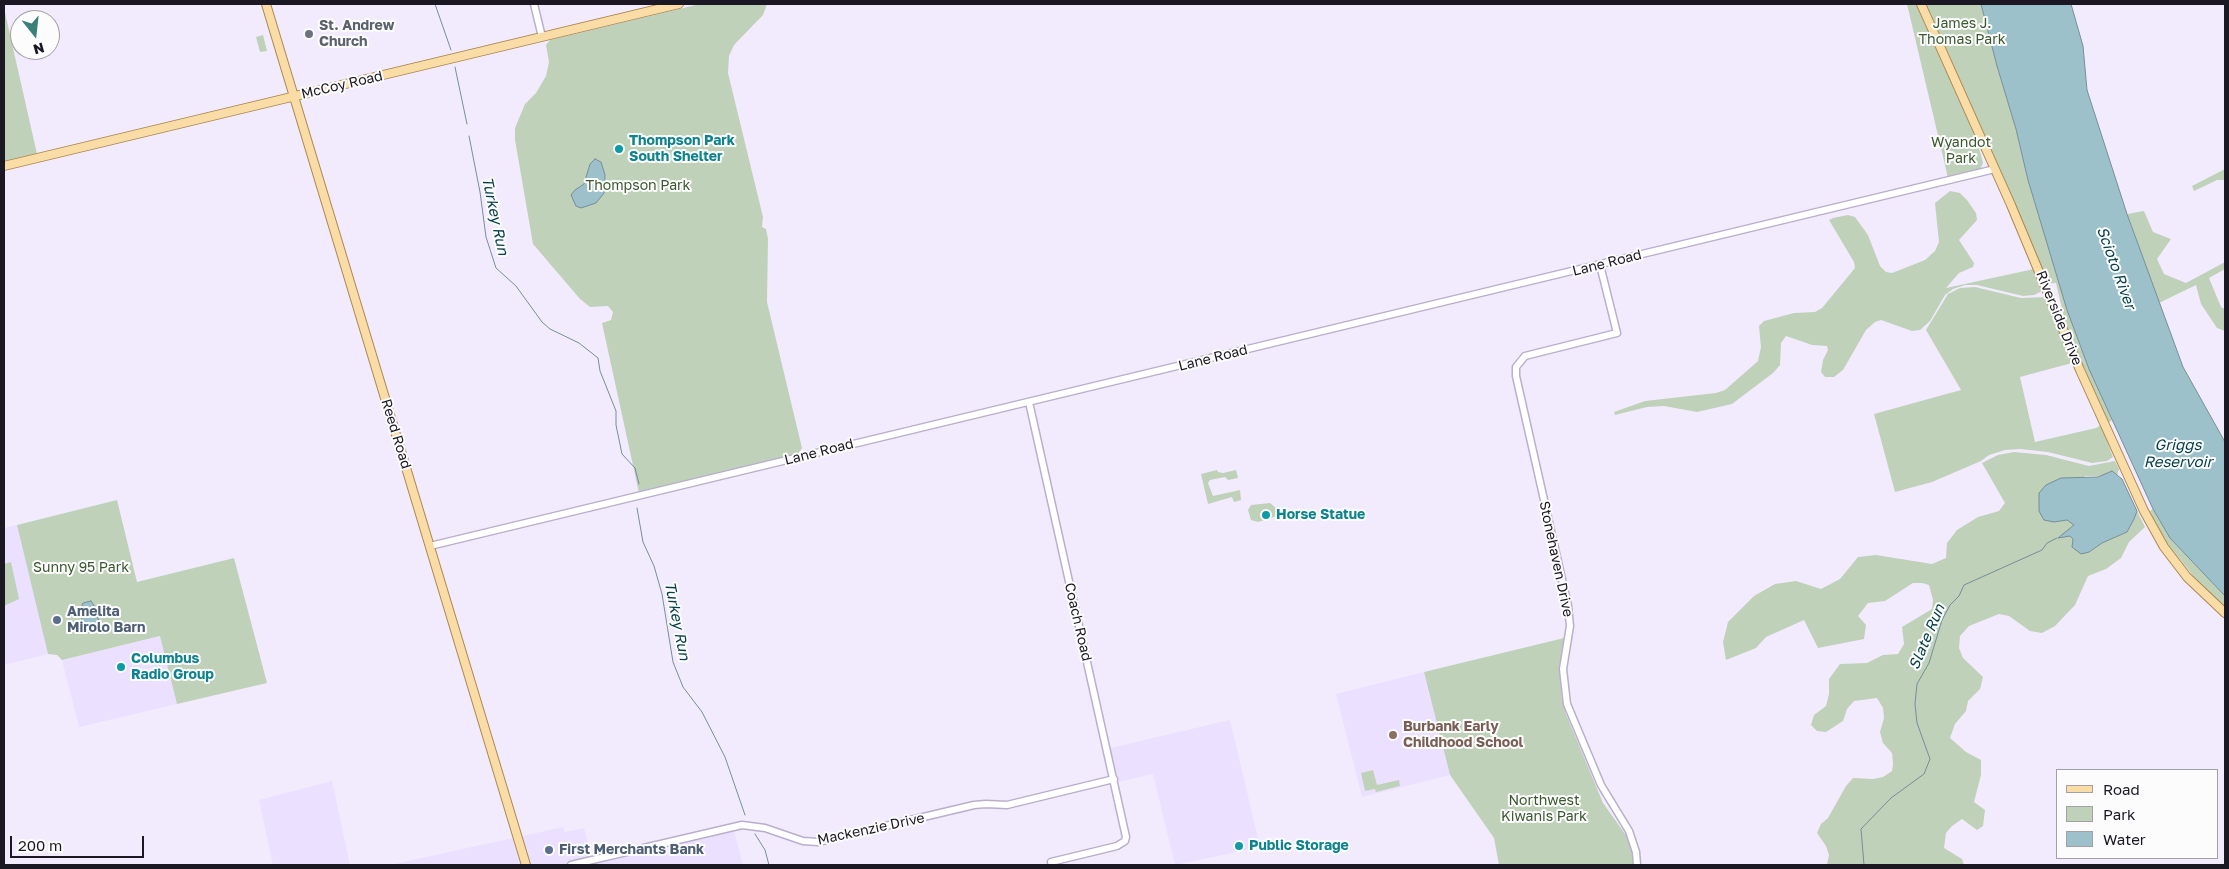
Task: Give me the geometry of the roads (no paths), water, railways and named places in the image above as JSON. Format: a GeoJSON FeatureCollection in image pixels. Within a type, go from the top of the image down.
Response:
{"type":"FeatureCollection","features":[{"type":"Feature","properties":{"kind":"main road","name":"Reed Road"},"geometry":{"type":"LineString","coordinates":[[266,4],[526,865]]}},
{"type":"Feature","properties":{"kind":"main road","name":"McCoy Road"},"geometry":{"type":"LineString","coordinates":[[4,166],[679,4]]}},
{"type":"Feature","properties":{"kind":"main road","name":"Riverside Drive"},"geometry":{"type":"LineString","coordinates":[[1921,4],[1995,169],[2080,370],[2128,475],[2164,547],[2187,577],[2225,613]]}},
{"type":"Feature","properties":{"kind":"street"},"geometry":{"type":"LineString","coordinates":[[534,4],[542,37]]}},
{"type":"Feature","properties":{"kind":"street","name":"Lane Road"},"geometry":{"type":"LineString","coordinates":[[430,546],[1995,169]]}},
{"type":"Feature","properties":{"kind":"street","name":"Stonehaven Drive"},"geometry":{"type":"LineString","coordinates":[[1600,265],[1617,333],[1529,355],[1521,359],[1516,367],[1516,380],[1570,620],[1563,661],[1566,699],[1572,720],[1601,786],[1629,831],[1636,852],[1637,865]]}},
{"type":"Feature","properties":{"kind":"street","name":"Coach Road"},"geometry":{"type":"LineString","coordinates":[[1030,402],[1126,832],[1125,841],[1117,846],[1052,864]]}},
{"type":"Feature","properties":{"kind":"street","name":"Mackenzie Drive"},"geometry":{"type":"LineString","coordinates":[[570,865],[742,825],[765,828],[803,841],[818,842],[974,805],[1007,805],[1114,780]]}},
{"type":"Feature","properties":{"kind":"water","name":"Griggs Reservoir"},"geometry":{"type":"Polygon","coordinates":[[[1981,4],[2071,4],[2083,46],[2087,90],[2127,214],[2183,367],[2225,442],[2225,596],[2170,538],[2153,509],[2089,369],[2067,310],[2028,180],[2016,129],[1981,4]]]}},
{"type":"Feature","properties":{"kind":"water"},"geometry":{"type":"Polygon","coordinates":[[[595,159],[601,162],[605,175],[604,193],[596,203],[581,208],[576,206],[571,195],[584,184],[590,164],[595,159]]]}},
{"type":"Feature","properties":{"kind":"water"},"geometry":{"type":"Polygon","coordinates":[[[2112,471],[2122,479],[2137,511],[2127,532],[2102,543],[2089,552],[2081,554],[2072,547],[2073,539],[2070,536],[2058,538],[2074,525],[2067,520],[2054,522],[2044,520],[2039,511],[2039,493],[2046,485],[2061,478],[2098,477],[2112,471]]]}},
{"type":"Feature","properties":{"kind":"water"},"geometry":{"type":"Polygon","coordinates":[[[91,601],[95,607],[100,626],[95,631],[85,633],[82,630],[81,608],[83,603],[91,601]]]}},
{"type":"Feature","properties":{"kind":"waterway","name":"Turkey Run"},"geometry":{"type":"LineString","coordinates":[[435,4],[451,50]]}},
{"type":"Feature","properties":{"kind":"waterway","name":"Turkey Run"},"geometry":{"type":"LineString","coordinates":[[455,67],[467,124]]}},
{"type":"Feature","properties":{"kind":"waterway","name":"Turkey Run"},"geometry":{"type":"LineString","coordinates":[[469,136],[480,192],[486,237],[496,268],[516,286],[542,322],[550,329],[579,343],[598,358],[600,371],[616,411],[616,425],[622,454],[635,468],[639,484]]}},
{"type":"Feature","properties":{"kind":"waterway","name":"Turkey Run"},"geometry":{"type":"LineString","coordinates":[[637,508],[643,542],[654,566],[662,594],[673,662],[683,687],[702,712],[725,757],[745,815]]}},
{"type":"Feature","properties":{"kind":"waterway","name":"Slate Run"},"geometry":{"type":"LineString","coordinates":[[1864,865],[1861,829],[1891,798],[1924,774],[1930,759],[1917,723],[1915,704],[1917,684],[1929,663],[1942,620],[1950,605],[1959,596],[1964,585],[2042,550],[2047,543],[2057,538]]}},
{"type":"Feature","properties":{"kind":"waterway","name":"Turkey Run"},"geometry":{"type":"LineString","coordinates":[[755,834],[765,850],[769,865]]}},
{"type":"Feature","properties":{"kind":"place","name":"St. Andrew Church"},"geometry":{"type":"Point","coordinates":[309,34]}},
{"type":"Feature","properties":{"kind":"place","name":"Thompson Park South Shelter"},"geometry":{"type":"Point","coordinates":[619,149]}},
{"type":"Feature","properties":{"kind":"place","name":"Horse Statue"},"geometry":{"type":"Point","coordinates":[1266,515]}},
{"type":"Feature","properties":{"kind":"place","name":"Amelita Mirolo Barn"},"geometry":{"type":"Point","coordinates":[57,620]}},
{"type":"Feature","properties":{"kind":"place","name":"Columbus Radio Group"},"geometry":{"type":"Point","coordinates":[121,667]}},
{"type":"Feature","properties":{"kind":"place","name":"Burbank Early Childhood School"},"geometry":{"type":"Point","coordinates":[1393,735]}},
{"type":"Feature","properties":{"kind":"place","name":"Public Storage"},"geometry":{"type":"Point","coordinates":[1239,846]}},
{"type":"Feature","properties":{"kind":"place","name":"First Merchants Bank"},"geometry":{"type":"Point","coordinates":[549,850]}},
{"type":"Feature","properties":{"kind":"park label","name":"James J. Thomas Park"},"geometry":{"type":"Point","coordinates":[1962,32]}},
{"type":"Feature","properties":{"kind":"park label","name":"Wyandot Park"},"geometry":{"type":"Point","coordinates":[1961,152]}},
{"type":"Feature","properties":{"kind":"park label","name":"Thompson Park"},"geometry":{"type":"Point","coordinates":[638,186]}},
{"type":"Feature","properties":{"kind":"park label","name":"Sunny 95 Park"},"geometry":{"type":"Point","coordinates":[81,568]}},
{"type":"Feature","properties":{"kind":"park label","name":"Northwest Kiwanis Park"},"geometry":{"type":"Point","coordinates":[1544,810]}},
{"type":"Feature","properties":{"kind":"water label","name":"Scioto River"},"geometry":{"type":"Point","coordinates":[2116,268]}}]}
